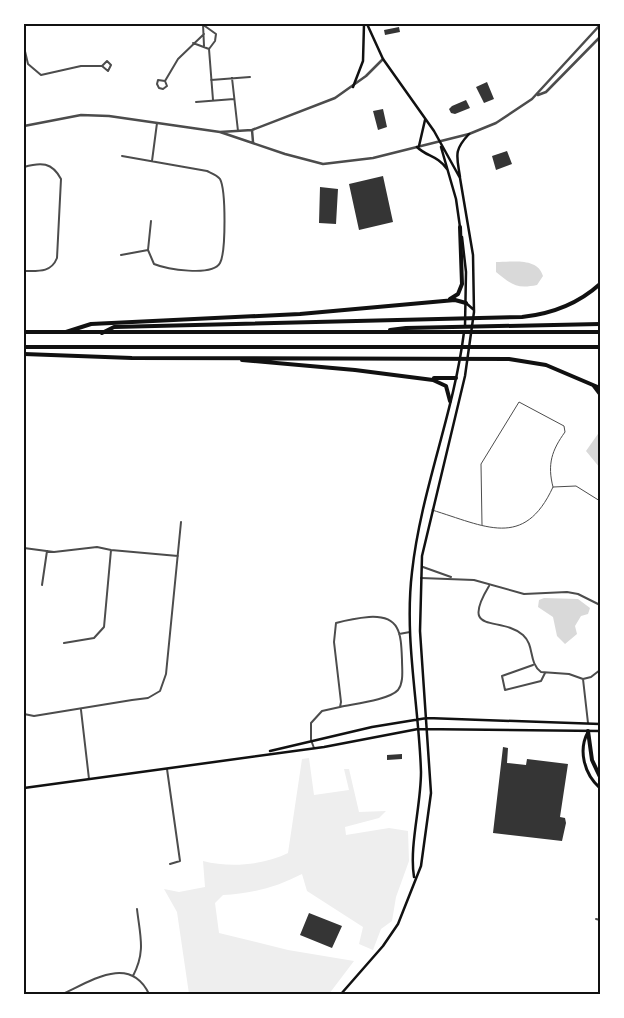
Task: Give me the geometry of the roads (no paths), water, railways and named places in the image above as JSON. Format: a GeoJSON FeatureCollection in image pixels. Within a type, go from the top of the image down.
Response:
{"type":"FeatureCollection","features":[{"type":"Feature","properties":{"kind":"highway"},"geometry":{"type":"LineString","coordinates":[[445,301],[454,297],[462,287],[460,227]]}},
{"type":"Feature","properties":{"kind":"highway"},"geometry":{"type":"LineString","coordinates":[[101,333],[114,327],[522,317],[548,312],[568,305],[600,284]]}},
{"type":"Feature","properties":{"kind":"highway"},"geometry":{"type":"LineString","coordinates":[[63,333],[91,324],[300,314],[455,300],[466,303]]}},
{"type":"Feature","properties":{"kind":"highway"},"geometry":{"type":"LineString","coordinates":[[377,332],[406,328],[600,324]]}},
{"type":"Feature","properties":{"kind":"highway"},"geometry":{"type":"LineString","coordinates":[[24,332],[600,332]]}},
{"type":"Feature","properties":{"kind":"highway"},"geometry":{"type":"LineString","coordinates":[[24,347],[600,347]]}},
{"type":"Feature","properties":{"kind":"highway"},"geometry":{"type":"LineString","coordinates":[[24,354],[237,359],[520,360],[561,369],[600,388]]}},
{"type":"Feature","properties":{"kind":"highway"},"geometry":{"type":"LineString","coordinates":[[237,359],[249,363],[456,378]]}},
{"type":"Feature","properties":{"kind":"highway"},"geometry":{"type":"LineString","coordinates":[[387,374],[441,382],[449,392],[450,401]]}},
{"type":"Feature","properties":{"kind":"highway"},"geometry":{"type":"LineString","coordinates":[[592,384],[600,394]]}},
{"type":"Feature","properties":{"kind":"highway"},"geometry":{"type":"LineString","coordinates":[[588,731],[592,760],[600,777]]}},
{"type":"Feature","properties":{"kind":"main road"},"geometry":{"type":"LineString","coordinates":[[366,24],[382,59],[425,118],[460,178]]}},
{"type":"Feature","properties":{"kind":"main road"},"geometry":{"type":"LineString","coordinates":[[353,87],[363,61],[366,24]]}},
{"type":"Feature","properties":{"kind":"main road"},"geometry":{"type":"LineString","coordinates":[[425,118],[418,146],[425,154],[438,158],[448,171]]}},
{"type":"Feature","properties":{"kind":"main road"},"geometry":{"type":"LineString","coordinates":[[341,994],[373,958],[398,924],[414,878],[421,866],[431,804],[428,728],[420,622],[421,578],[432,510],[465,376],[474,311],[473,255],[456,153],[469,134]]}},
{"type":"Feature","properties":{"kind":"main road"},"geometry":{"type":"LineString","coordinates":[[414,878],[412,866],[420,804],[418,728],[410,632],[412,571],[424,507],[459,364],[466,312],[466,272],[460,227],[448,171],[439,141]]}},
{"type":"Feature","properties":{"kind":"main road"},"geometry":{"type":"LineString","coordinates":[[466,303],[474,311]]}},
{"type":"Feature","properties":{"kind":"main road"},"geometry":{"type":"LineString","coordinates":[[456,378],[465,376]]}},
{"type":"Feature","properties":{"kind":"main road"},"geometry":{"type":"LineString","coordinates":[[424,507],[432,510]]}},
{"type":"Feature","properties":{"kind":"main road"},"geometry":{"type":"LineString","coordinates":[[261,754],[311,740],[427,718],[600,724]]}},
{"type":"Feature","properties":{"kind":"main road"},"geometry":{"type":"LineString","coordinates":[[588,723],[588,731],[583,741],[584,762],[589,774],[600,788]]}},
{"type":"Feature","properties":{"kind":"main road"},"geometry":{"type":"LineString","coordinates":[[24,788],[314,748],[418,728],[600,732]]}},
{"type":"Feature","properties":{"kind":"street"},"geometry":{"type":"LineString","coordinates":[[203,24],[204,46]]}},
{"type":"Feature","properties":{"kind":"street"},"geometry":{"type":"LineString","coordinates":[[203,24],[216,34],[215,41],[209,49],[213,100]]}},
{"type":"Feature","properties":{"kind":"street"},"geometry":{"type":"LineString","coordinates":[[538,94],[542,87],[600,25]]}},
{"type":"Feature","properties":{"kind":"street"},"geometry":{"type":"LineString","coordinates":[[165,80],[173,65],[204,34]]}},
{"type":"Feature","properties":{"kind":"street"},"geometry":{"type":"LineString","coordinates":[[24,126],[81,115],[220,132],[285,154],[323,164],[373,158],[469,134],[496,123],[538,94],[546,92],[600,37]]}},
{"type":"Feature","properties":{"kind":"street"},"geometry":{"type":"LineString","coordinates":[[193,44],[209,49]]}},
{"type":"Feature","properties":{"kind":"street"},"geometry":{"type":"LineString","coordinates":[[24,47],[28,64],[41,74],[82,66],[102,66]]}},
{"type":"Feature","properties":{"kind":"street"},"geometry":{"type":"LineString","coordinates":[[220,132],[252,130],[335,98],[353,87],[382,59]]}},
{"type":"Feature","properties":{"kind":"street"},"geometry":{"type":"LineString","coordinates":[[212,80],[250,77]]}},
{"type":"Feature","properties":{"kind":"street"},"geometry":{"type":"LineString","coordinates":[[232,78],[238,131]]}},
{"type":"Feature","properties":{"kind":"street"},"geometry":{"type":"LineString","coordinates":[[196,102],[234,99]]}},
{"type":"Feature","properties":{"kind":"street"},"geometry":{"type":"LineString","coordinates":[[152,161],[157,123]]}},
{"type":"Feature","properties":{"kind":"street"},"geometry":{"type":"LineString","coordinates":[[252,130],[253,142]]}},
{"type":"Feature","properties":{"kind":"street"},"geometry":{"type":"LineString","coordinates":[[122,156],[207,171],[219,178],[224,189],[220,262],[212,269],[184,270],[166,270],[154,264],[148,250],[151,221]]}},
{"type":"Feature","properties":{"kind":"street"},"geometry":{"type":"LineString","coordinates":[[24,167],[40,163],[49,165],[56,170],[60,179],[57,258],[54,265],[47,270],[24,271]]}},
{"type":"Feature","properties":{"kind":"street"},"geometry":{"type":"LineString","coordinates":[[121,255],[148,250]]}},
{"type":"Feature","properties":{"kind":"street"},"geometry":{"type":"LineString","coordinates":[[24,714],[34,716],[148,698],[160,691],[166,674],[181,522]]}},
{"type":"Feature","properties":{"kind":"street"},"geometry":{"type":"LineString","coordinates":[[24,548],[61,552],[97,547],[178,556]]}},
{"type":"Feature","properties":{"kind":"street"},"geometry":{"type":"LineString","coordinates":[[64,643],[94,638],[104,628],[111,550]]}},
{"type":"Feature","properties":{"kind":"street"},"geometry":{"type":"LineString","coordinates":[[42,585],[47,551]]}},
{"type":"Feature","properties":{"kind":"street"},"geometry":{"type":"LineString","coordinates":[[422,566],[453,578]]}},
{"type":"Feature","properties":{"kind":"street"},"geometry":{"type":"LineString","coordinates":[[421,578],[474,580],[489,586],[524,594],[568,592],[578,594],[600,605]]}},
{"type":"Feature","properties":{"kind":"street"},"geometry":{"type":"LineString","coordinates":[[489,586],[477,606],[478,614],[483,620],[523,635],[529,644],[534,665],[545,673],[569,674],[583,679],[591,677],[600,670]]}},
{"type":"Feature","properties":{"kind":"street"},"geometry":{"type":"LineString","coordinates":[[314,748],[311,740],[311,723],[322,711],[375,700],[392,694],[398,689],[402,680],[399,634],[392,620],[382,616],[348,619],[336,624],[334,642],[340,707]]}},
{"type":"Feature","properties":{"kind":"street"},"geometry":{"type":"LineString","coordinates":[[399,634],[410,632]]}},
{"type":"Feature","properties":{"kind":"street"},"geometry":{"type":"LineString","coordinates":[[534,665],[502,676],[505,690],[541,681],[545,673]]}},
{"type":"Feature","properties":{"kind":"street"},"geometry":{"type":"LineString","coordinates":[[583,679],[588,723]]}},
{"type":"Feature","properties":{"kind":"street"},"geometry":{"type":"LineString","coordinates":[[81,709],[89,780]]}},
{"type":"Feature","properties":{"kind":"street"},"geometry":{"type":"LineString","coordinates":[[167,769],[180,861],[170,864]]}},
{"type":"Feature","properties":{"kind":"street"},"geometry":{"type":"LineString","coordinates":[[133,976],[141,961],[142,949],[137,909]]}},
{"type":"Feature","properties":{"kind":"street"},"geometry":{"type":"LineString","coordinates":[[596,919],[600,920]]}},
{"type":"Feature","properties":{"kind":"street"},"geometry":{"type":"LineString","coordinates":[[63,994],[108,974],[118,972],[133,976],[143,983],[150,994]]}},
{"type":"Feature","properties":{"kind":"lane"},"geometry":{"type":"LineString","coordinates":[[432,510],[482,524],[507,529],[521,526],[539,511],[554,487],[550,466],[551,457],[554,448],[565,432],[564,426],[519,402],[481,464],[482,524]]}},
{"type":"Feature","properties":{"kind":"lane"},"geometry":{"type":"LineString","coordinates":[[554,487],[576,486],[600,501]]}}]}
